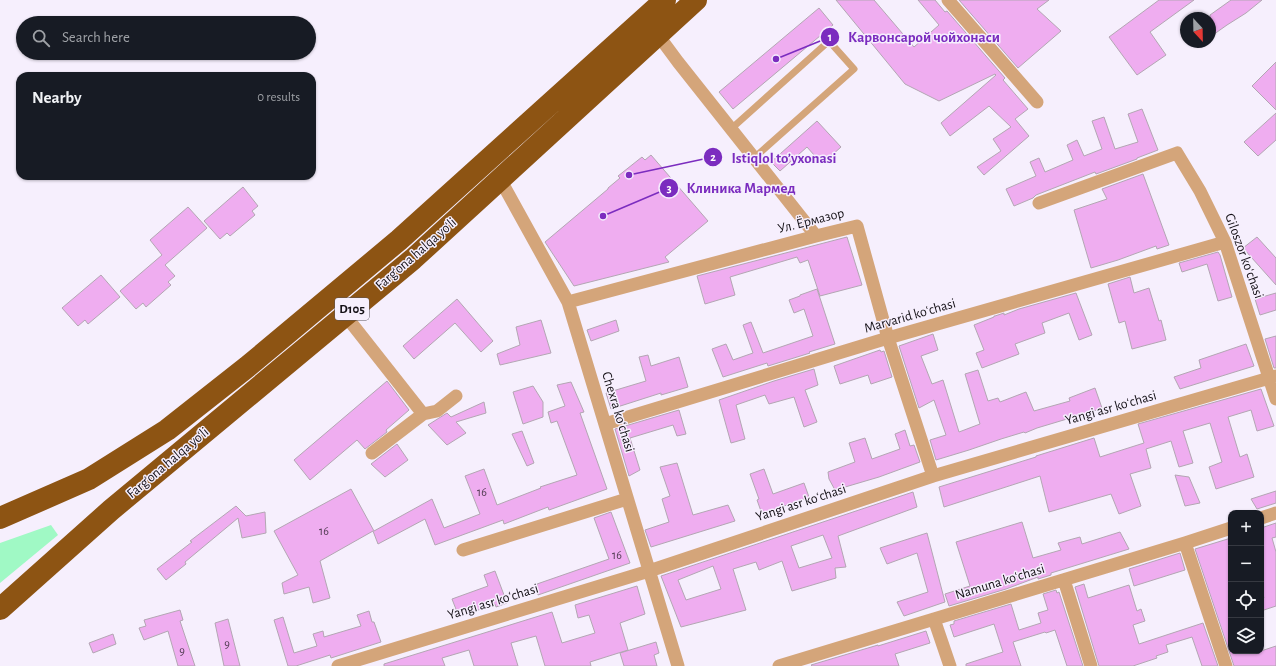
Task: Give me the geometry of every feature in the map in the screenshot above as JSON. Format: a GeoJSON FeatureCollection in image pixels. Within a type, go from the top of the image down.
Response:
{"type":"FeatureCollection","features":[{"type":"Feature","properties":{"kind":"highway","name":"Farg‘ona halqa yo‘li"},"geometry":{"type":"LineString","coordinates":[[0,518],[89,479],[173,425],[247,367],[399,240],[664,0]]}},
{"type":"Feature","properties":{"kind":"highway","name":"Farg‘ona halqa yo‘li"},"geometry":{"type":"LineString","coordinates":[[0,609],[111,510],[413,259],[696,0]]}},
{"type":"Feature","properties":{"kind":"street"},"geometry":{"type":"LineString","coordinates":[[948,0],[1036,102]]}},
{"type":"Feature","properties":{"kind":"street"},"geometry":{"type":"LineString","coordinates":[[658,35],[816,236]]}},
{"type":"Feature","properties":{"kind":"street","name":"Giloszor koʻchasi"},"geometry":{"type":"LineString","coordinates":[[1039,203],[1177,153],[1200,191],[1225,242],[1273,377],[1276,399]]}},
{"type":"Feature","properties":{"kind":"street","name":"Chexra koʻchasi"},"geometry":{"type":"LineString","coordinates":[[500,179],[568,302],[678,666]]}},
{"type":"Feature","properties":{"kind":"street","name":"Ул. Ёрмазор"},"geometry":{"type":"LineString","coordinates":[[568,302],[857,226],[888,338],[933,476]]}},
{"type":"Feature","properties":{"kind":"street","name":"Marvarid koʻchasi"},"geometry":{"type":"LineString","coordinates":[[605,424],[888,338],[1225,242]]}},
{"type":"Feature","properties":{"kind":"street"},"geometry":{"type":"LineString","coordinates":[[345,315],[423,414]]}},
{"type":"Feature","properties":{"kind":"street","name":"Yangi asr koʻchasi"},"geometry":{"type":"LineString","coordinates":[[338,666],[649,571],[933,476],[1273,377]]}},
{"type":"Feature","properties":{"kind":"street"},"geometry":{"type":"LineString","coordinates":[[372,453],[423,414],[437,411],[456,396]]}},
{"type":"Feature","properties":{"kind":"street"},"geometry":{"type":"LineString","coordinates":[[464,550],[628,499]]}},
{"type":"Feature","properties":{"kind":"street"},"geometry":{"type":"LineString","coordinates":[[1264,517],[1276,513]]}},
{"type":"Feature","properties":{"kind":"street","name":"Namuna koʻchasi"},"geometry":{"type":"LineString","coordinates":[[779,666],[816,661],[934,619],[1228,529]]}},
{"type":"Feature","properties":{"kind":"street"},"geometry":{"type":"LineString","coordinates":[[1185,543],[1226,666]]}},
{"type":"Feature","properties":{"kind":"street"},"geometry":{"type":"LineString","coordinates":[[1064,580],[1091,666]]}},
{"type":"Feature","properties":{"kind":"street"},"geometry":{"type":"LineString","coordinates":[[934,619],[950,666]]}},
{"type":"Feature","properties":{"kind":"lane"},"geometry":{"type":"LineString","coordinates":[[731,129],[829,41],[854,69],[754,158]]}},
{"type":"Feature","properties":{"kind":"green space"},"geometry":{"type":"Polygon","coordinates":[[[51,525],[58,535],[0,583],[0,543],[51,525]]]}},
{"type":"Feature","properties":{"kind":"building"},"geometry":{"type":"Polygon","coordinates":[[[836,0],[874,0],[914,47],[939,25],[918,0],[935,0],[945,12],[947,11],[1005,78],[1003,80],[1028,109],[1015,119],[1029,136],[984,175],[977,167],[1001,151],[993,139],[1011,127],[989,106],[950,136],[941,123],[996,75],[995,74],[939,101],[905,84],[836,0]]]}},
{"type":"Feature","properties":{"kind":"building"},"geometry":{"type":"Polygon","coordinates":[[[959,0],[1049,0],[1037,9],[1061,31],[1018,68],[959,0]]]}},
{"type":"Feature","properties":{"kind":"building"},"geometry":{"type":"Polygon","coordinates":[[[1159,0],[1194,0],[1150,32],[1166,55],[1137,75],[1109,37],[1159,0]]]}},
{"type":"Feature","properties":{"kind":"building"},"geometry":{"type":"Polygon","coordinates":[[[1231,0],[1262,0],[1246,13],[1216,33],[1216,12],[1214,12],[1231,0]]]}},
{"type":"Feature","properties":{"kind":"building"},"geometry":{"type":"Polygon","coordinates":[[[819,8],[833,25],[733,109],[719,92],[819,8]]]}},
{"type":"Feature","properties":{"kind":"building"},"geometry":{"type":"Polygon","coordinates":[[[1276,62],[1276,110],[1252,86],[1276,62]]]}},
{"type":"Feature","properties":{"kind":"building"},"geometry":{"type":"Polygon","coordinates":[[[1142,109],[1158,150],[1096,174],[1095,172],[1036,195],[1033,198],[1014,206],[1006,189],[1036,176],[1030,162],[1039,158],[1045,172],[1073,160],[1067,145],[1077,140],[1084,156],[1102,149],[1092,121],[1104,117],[1115,149],[1138,142],[1128,114],[1142,109]]]}},
{"type":"Feature","properties":{"kind":"building"},"geometry":{"type":"Polygon","coordinates":[[[1276,113],[1276,140],[1258,156],[1244,142],[1276,113]]]}},
{"type":"Feature","properties":{"kind":"building"},"geometry":{"type":"Polygon","coordinates":[[[817,121],[841,147],[822,164],[807,147],[780,171],[771,162],[817,121]]]}},
{"type":"Feature","properties":{"kind":"building"},"geometry":{"type":"Polygon","coordinates":[[[651,155],[708,221],[665,257],[669,262],[574,286],[545,242],[608,189],[620,178],[618,176],[642,157],[645,160],[651,155]]]}},
{"type":"Feature","properties":{"kind":"building"},"geometry":{"type":"Polygon","coordinates":[[[1143,174],[1169,245],[1157,249],[1156,246],[1091,268],[1074,210],[1107,199],[1102,189],[1143,174]]]}},
{"type":"Feature","properties":{"kind":"building"},"geometry":{"type":"Polygon","coordinates":[[[243,187],[258,206],[252,211],[255,215],[230,236],[227,233],[220,239],[204,221],[243,187]]]}},
{"type":"Feature","properties":{"kind":"building"},"geometry":{"type":"Polygon","coordinates":[[[188,207],[207,228],[165,265],[175,276],[168,282],[171,285],[146,307],[143,303],[136,309],[120,291],[162,255],[150,240],[188,207]]]}},
{"type":"Feature","properties":{"kind":"building"},"geometry":{"type":"Polygon","coordinates":[[[847,237],[862,285],[820,296],[808,260],[800,263],[797,257],[730,277],[735,295],[705,304],[697,276],[847,237]]]}},
{"type":"Feature","properties":{"kind":"building"},"geometry":{"type":"Polygon","coordinates":[[[1257,237],[1276,258],[1276,285],[1243,248],[1257,237]]]}},
{"type":"Feature","properties":{"kind":"building"},"geometry":{"type":"Polygon","coordinates":[[[1218,252],[1232,297],[1218,301],[1207,264],[1182,272],[1179,263],[1218,252]]]}},
{"type":"Feature","properties":{"kind":"building"},"geometry":{"type":"Polygon","coordinates":[[[101,275],[120,297],[88,324],[85,320],[78,326],[62,308],[101,275]]]}},
{"type":"Feature","properties":{"kind":"building"},"geometry":{"type":"Polygon","coordinates":[[[1130,277],[1134,293],[1149,288],[1159,321],[1161,320],[1166,340],[1132,349],[1125,321],[1119,323],[1108,284],[1130,277]]]}},
{"type":"Feature","properties":{"kind":"building"},"geometry":{"type":"Polygon","coordinates":[[[817,289],[835,344],[768,366],[767,363],[723,377],[712,349],[726,344],[733,360],[753,353],[743,325],[751,322],[763,353],[813,336],[804,309],[794,313],[789,300],[817,289]]]}},
{"type":"Feature","properties":{"kind":"building"},"geometry":{"type":"Polygon","coordinates":[[[1076,293],[1092,335],[1079,340],[1069,313],[1042,323],[1045,333],[1015,344],[1019,354],[982,368],[976,353],[984,350],[974,325],[994,316],[1004,313],[1004,315],[1019,309],[1076,293]]]}},
{"type":"Feature","properties":{"kind":"building"},"geometry":{"type":"Polygon","coordinates":[[[1276,293],[1276,310],[1260,315],[1255,299],[1276,293]]]}},
{"type":"Feature","properties":{"kind":"building"},"geometry":{"type":"Polygon","coordinates":[[[457,299],[493,341],[481,352],[455,323],[414,359],[403,346],[457,299]]]}},
{"type":"Feature","properties":{"kind":"building"},"geometry":{"type":"Polygon","coordinates":[[[541,320],[551,353],[500,365],[497,354],[520,345],[516,327],[541,320]]]}},
{"type":"Feature","properties":{"kind":"building"},"geometry":{"type":"Polygon","coordinates":[[[616,320],[619,331],[591,341],[587,330],[616,320]]]}},
{"type":"Feature","properties":{"kind":"building"},"geometry":{"type":"Polygon","coordinates":[[[933,334],[938,350],[921,356],[932,384],[943,380],[959,432],[980,424],[965,374],[978,370],[988,401],[998,398],[1000,402],[1026,392],[1034,411],[1070,401],[1069,398],[1095,388],[1102,408],[936,460],[930,440],[946,435],[934,400],[919,408],[899,346],[933,334]]]}},
{"type":"Feature","properties":{"kind":"building"},"geometry":{"type":"Polygon","coordinates":[[[1276,336],[1276,368],[1274,368],[1265,339],[1276,336]]]}},
{"type":"Feature","properties":{"kind":"building"},"geometry":{"type":"Polygon","coordinates":[[[1246,344],[1254,366],[1180,389],[1174,377],[1201,368],[1199,360],[1246,344]]]}},
{"type":"Feature","properties":{"kind":"building"},"geometry":{"type":"Polygon","coordinates":[[[880,350],[881,352],[884,351],[892,377],[871,384],[868,375],[840,384],[834,366],[880,350]]]}},
{"type":"Feature","properties":{"kind":"building"},"geometry":{"type":"Polygon","coordinates":[[[648,355],[651,366],[679,357],[688,387],[661,395],[661,393],[611,409],[606,393],[646,381],[639,357],[648,355]]]}},
{"type":"Feature","properties":{"kind":"building"},"geometry":{"type":"Polygon","coordinates":[[[814,369],[818,385],[805,390],[817,422],[804,427],[794,397],[769,404],[765,395],[736,405],[745,439],[731,443],[719,400],[814,369]]]}},
{"type":"Feature","properties":{"kind":"building"},"geometry":{"type":"Polygon","coordinates":[[[387,381],[409,410],[386,430],[387,432],[365,449],[357,440],[310,480],[294,460],[387,381]]]}},
{"type":"Feature","properties":{"kind":"building"},"geometry":{"type":"Polygon","coordinates":[[[571,382],[584,412],[580,413],[607,489],[549,510],[548,507],[504,524],[503,520],[435,545],[425,519],[378,544],[373,531],[320,561],[330,598],[313,603],[309,587],[284,594],[282,583],[298,575],[274,531],[351,489],[374,531],[432,499],[444,528],[480,514],[465,476],[484,469],[497,505],[541,488],[540,487],[577,475],[557,421],[551,423],[548,412],[565,406],[557,385],[571,382]]]}},
{"type":"Feature","properties":{"kind":"building"},"geometry":{"type":"Polygon","coordinates":[[[533,386],[543,402],[543,417],[523,424],[513,392],[533,386]]]}},
{"type":"Feature","properties":{"kind":"building"},"geometry":{"type":"Polygon","coordinates":[[[1261,389],[1274,426],[1257,431],[1251,410],[1228,417],[1240,457],[1247,454],[1254,477],[1216,489],[1209,467],[1222,462],[1210,423],[1183,431],[1193,463],[1179,467],[1171,441],[1146,449],[1151,468],[1130,474],[1141,506],[1119,514],[1111,494],[1049,512],[1040,476],[944,507],[939,487],[1094,438],[1100,457],[1144,443],[1138,424],[1261,389]]]}},
{"type":"Feature","properties":{"kind":"building"},"geometry":{"type":"Polygon","coordinates":[[[484,402],[486,413],[456,422],[466,433],[447,445],[428,425],[447,413],[451,417],[484,402]]]}},
{"type":"Feature","properties":{"kind":"building"},"geometry":{"type":"Polygon","coordinates":[[[679,410],[686,434],[677,436],[673,425],[630,438],[640,470],[629,476],[615,429],[679,410]]]}},
{"type":"Feature","properties":{"kind":"building"},"geometry":{"type":"Polygon","coordinates":[[[905,430],[910,446],[914,445],[920,462],[879,477],[835,490],[829,479],[828,472],[855,462],[849,443],[865,438],[872,459],[900,449],[895,434],[905,430]]]}},
{"type":"Feature","properties":{"kind":"building"},"geometry":{"type":"Polygon","coordinates":[[[522,431],[534,463],[527,466],[512,434],[522,431]]]}},
{"type":"Feature","properties":{"kind":"building"},"geometry":{"type":"Polygon","coordinates":[[[397,444],[408,460],[385,477],[371,464],[397,444]]]}},
{"type":"Feature","properties":{"kind":"building"},"geometry":{"type":"Polygon","coordinates":[[[677,463],[693,515],[728,505],[735,521],[651,547],[645,530],[669,522],[662,499],[670,496],[660,467],[677,463]]]}},
{"type":"Feature","properties":{"kind":"building"},"geometry":{"type":"Polygon","coordinates":[[[764,469],[773,494],[804,483],[809,497],[762,514],[757,500],[759,499],[750,474],[764,469]]]}},
{"type":"Feature","properties":{"kind":"building"},"geometry":{"type":"Polygon","coordinates":[[[1175,475],[1189,477],[1200,503],[1185,506],[1175,475]]]}},
{"type":"Feature","properties":{"kind":"building"},"geometry":{"type":"Polygon","coordinates":[[[1276,491],[1276,503],[1257,509],[1251,499],[1276,491]]]}},
{"type":"Feature","properties":{"kind":"building"},"geometry":{"type":"Polygon","coordinates":[[[913,492],[917,507],[838,536],[846,567],[835,568],[836,578],[792,591],[782,561],[759,570],[756,562],[733,569],[746,610],[681,627],[661,576],[913,492]],[[823,535],[791,546],[799,568],[832,558],[823,535]],[[713,566],[678,580],[686,600],[721,589],[713,566]]]}},
{"type":"Feature","properties":{"kind":"building"},"geometry":{"type":"Polygon","coordinates":[[[236,506],[246,516],[265,512],[266,533],[242,538],[238,518],[185,562],[186,564],[166,580],[157,569],[192,542],[190,541],[236,506]]]}},
{"type":"Feature","properties":{"kind":"building"},"geometry":{"type":"Polygon","coordinates":[[[611,512],[630,563],[538,595],[537,584],[609,559],[594,518],[611,512]]]}},
{"type":"Feature","properties":{"kind":"building"},"geometry":{"type":"Polygon","coordinates":[[[1022,522],[1033,558],[1061,550],[1058,543],[1080,537],[1082,544],[1120,532],[1129,549],[1051,573],[1051,575],[1038,579],[1038,577],[1006,589],[949,606],[945,594],[970,586],[956,542],[1022,522]]]}},
{"type":"Feature","properties":{"kind":"building"},"geometry":{"type":"Polygon","coordinates":[[[1276,523],[1276,537],[1272,538],[1276,552],[1276,606],[1264,610],[1264,546],[1264,527],[1276,523]]]}},
{"type":"Feature","properties":{"kind":"building"},"geometry":{"type":"Polygon","coordinates":[[[927,533],[945,602],[904,616],[897,602],[928,592],[917,553],[887,564],[880,548],[927,533]]]}},
{"type":"Feature","properties":{"kind":"building"},"geometry":{"type":"Polygon","coordinates":[[[1228,539],[1228,648],[1195,549],[1228,539]]]}},
{"type":"Feature","properties":{"kind":"building"},"geometry":{"type":"Polygon","coordinates":[[[1180,553],[1185,570],[1134,586],[1129,569],[1180,553]]]}},
{"type":"Feature","properties":{"kind":"building"},"geometry":{"type":"Polygon","coordinates":[[[495,571],[507,603],[496,607],[495,604],[459,617],[452,599],[488,586],[484,575],[495,571]]]}},
{"type":"Feature","properties":{"kind":"building"},"geometry":{"type":"Polygon","coordinates":[[[1084,584],[1088,598],[1129,585],[1137,611],[1141,609],[1145,621],[1133,625],[1139,644],[1203,623],[1218,666],[1202,666],[1192,637],[1166,645],[1168,652],[1156,656],[1157,658],[1133,666],[1099,666],[1075,587],[1084,584]]]}},
{"type":"Feature","properties":{"kind":"building"},"geometry":{"type":"Polygon","coordinates":[[[637,586],[645,614],[620,623],[628,650],[590,662],[591,666],[545,666],[536,636],[511,643],[518,666],[474,666],[469,650],[442,658],[445,666],[384,666],[384,664],[552,612],[562,643],[595,633],[589,615],[578,618],[575,605],[637,586]]]}},
{"type":"Feature","properties":{"kind":"building"},"geometry":{"type":"Polygon","coordinates":[[[1056,590],[1057,593],[1059,592],[1083,666],[1067,666],[1055,630],[1013,642],[1021,666],[966,666],[966,664],[1003,652],[994,624],[954,637],[950,625],[954,624],[954,621],[1011,604],[1019,630],[1041,623],[1038,613],[1048,610],[1043,594],[1056,590]]]}},
{"type":"Feature","properties":{"kind":"building"},"geometry":{"type":"Polygon","coordinates":[[[180,610],[183,620],[180,621],[195,666],[178,666],[168,631],[144,640],[139,628],[146,626],[144,620],[180,610]]]}},
{"type":"Feature","properties":{"kind":"building"},"geometry":{"type":"Polygon","coordinates":[[[369,611],[381,642],[331,658],[330,655],[296,666],[288,666],[274,620],[283,617],[294,653],[317,646],[313,634],[323,631],[324,637],[361,626],[357,615],[369,611]]]}},
{"type":"Feature","properties":{"kind":"building"},"geometry":{"type":"Polygon","coordinates":[[[228,619],[240,666],[224,666],[215,623],[228,619]]]}},
{"type":"Feature","properties":{"kind":"building"},"geometry":{"type":"Polygon","coordinates":[[[926,631],[930,643],[895,654],[899,666],[811,665],[878,646],[926,631]]]}},
{"type":"Feature","properties":{"kind":"building"},"geometry":{"type":"Polygon","coordinates":[[[113,634],[116,644],[93,653],[89,643],[113,634]]]}},
{"type":"Feature","properties":{"kind":"building"},"geometry":{"type":"Polygon","coordinates":[[[656,642],[659,653],[654,655],[657,666],[624,666],[620,653],[656,642]]]}},
{"type":"Feature","properties":{"kind":"building"},"geometry":{"type":"Polygon","coordinates":[[[1276,646],[1276,666],[1234,666],[1230,654],[1264,654],[1264,650],[1276,646]]]}},
{"type":"Feature","properties":{"kind":"place","name":"Карвонсарой чойхонаси"},"geometry":{"type":"Point","coordinates":[776,59]}},
{"type":"Feature","properties":{"kind":"place","name":"Istiqlol to’yxonasi"},"geometry":{"type":"Point","coordinates":[629,175]}},
{"type":"Feature","properties":{"kind":"place","name":"Клиника Мармед"},"geometry":{"type":"Point","coordinates":[603,216]}}]}
